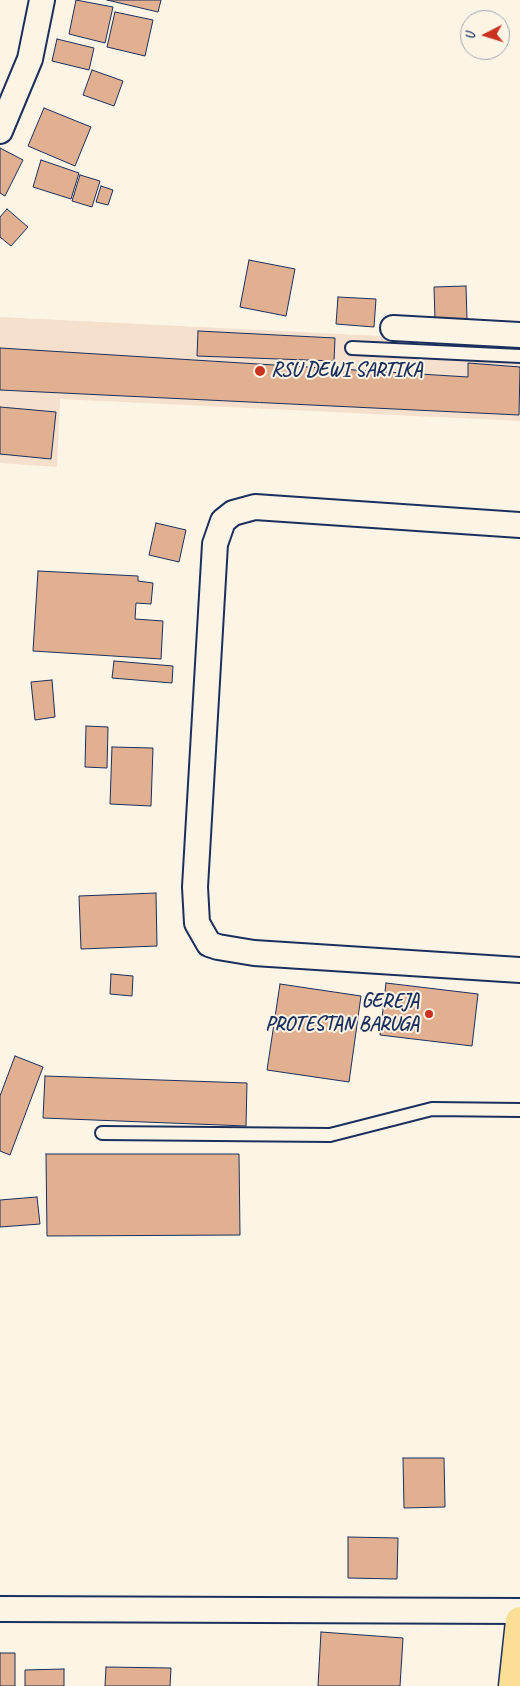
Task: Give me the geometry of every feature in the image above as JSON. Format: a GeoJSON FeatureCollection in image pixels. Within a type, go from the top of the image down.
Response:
{"type":"FeatureCollection","features":[{"type":"Feature","properties":{"kind":"highway"},"geometry":{"type":"LineString","coordinates":[[513,1686],[520,1621]]}},
{"type":"Feature","properties":{"kind":"street"},"geometry":{"type":"LineString","coordinates":[[0,131],[30,59],[42,0]]}},
{"type":"Feature","properties":{"kind":"street"},"geometry":{"type":"LineString","coordinates":[[393,328],[520,335]]}},
{"type":"Feature","properties":{"kind":"street"},"geometry":{"type":"LineString","coordinates":[[520,526],[255,507],[232,513],[223,521],[215,544],[195,887],[198,923],[209,944],[218,947],[254,953],[520,970]]}},
{"type":"Feature","properties":{"kind":"street"},"geometry":{"type":"LineString","coordinates":[[0,1609],[520,1611]]}},
{"type":"Feature","properties":{"kind":"lane"},"geometry":{"type":"LineString","coordinates":[[352,348],[520,356]]}},
{"type":"Feature","properties":{"kind":"lane"},"geometry":{"type":"LineString","coordinates":[[102,1133],[330,1135],[432,1109],[520,1110]]}},
{"type":"Feature","properties":{"kind":"shaded area","name":"RSU DEWI SARTIKA"},"geometry":{"type":"Polygon","coordinates":[[[0,317],[520,343],[520,421],[60,399],[57,467],[0,463],[0,317]]]}},
{"type":"Feature","properties":{"kind":"building"},"geometry":{"type":"Polygon","coordinates":[[[76,0],[113,7],[105,43],[69,34],[76,0]]]}},
{"type":"Feature","properties":{"kind":"building"},"geometry":{"type":"Polygon","coordinates":[[[107,0],[161,0],[158,12],[107,0]]]}},
{"type":"Feature","properties":{"kind":"building"},"geometry":{"type":"Polygon","coordinates":[[[115,12],[153,20],[145,56],[107,47],[115,12]]]}},
{"type":"Feature","properties":{"kind":"building"},"geometry":{"type":"Polygon","coordinates":[[[57,39],[94,48],[89,70],[52,61],[57,39]]]}},
{"type":"Feature","properties":{"kind":"building"},"geometry":{"type":"Polygon","coordinates":[[[92,70],[123,81],[114,106],[83,95],[92,70]]]}},
{"type":"Feature","properties":{"kind":"building"},"geometry":{"type":"Polygon","coordinates":[[[44,108],[91,127],[75,166],[28,146],[44,108]]]}},
{"type":"Feature","properties":{"kind":"building"},"geometry":{"type":"Polygon","coordinates":[[[0,148],[23,160],[5,196],[0,193],[0,148]]]}},
{"type":"Feature","properties":{"kind":"building"},"geometry":{"type":"Polygon","coordinates":[[[41,160],[79,173],[71,199],[33,187],[41,160]]]}},
{"type":"Feature","properties":{"kind":"building"},"geometry":{"type":"Polygon","coordinates":[[[80,175],[100,181],[92,207],[72,201],[80,175]]]}},
{"type":"Feature","properties":{"kind":"building"},"geometry":{"type":"Polygon","coordinates":[[[101,186],[113,190],[108,205],[96,202],[101,186]]]}},
{"type":"Feature","properties":{"kind":"building"},"geometry":{"type":"Polygon","coordinates":[[[7,209],[28,227],[11,246],[0,237],[0,217],[7,209]]]}},
{"type":"Feature","properties":{"kind":"building"},"geometry":{"type":"Polygon","coordinates":[[[249,260],[295,269],[286,316],[240,307],[249,260]]]}},
{"type":"Feature","properties":{"kind":"building"},"geometry":{"type":"Polygon","coordinates":[[[466,286],[467,319],[435,320],[434,287],[466,286]]]}},
{"type":"Feature","properties":{"kind":"building"},"geometry":{"type":"Polygon","coordinates":[[[338,297],[376,299],[374,327],[336,324],[338,297]]]}},
{"type":"Feature","properties":{"kind":"building"},"geometry":{"type":"Polygon","coordinates":[[[198,331],[335,338],[334,361],[197,356],[198,331]]]}},
{"type":"Feature","properties":{"kind":"building"},"geometry":{"type":"Polygon","coordinates":[[[0,348],[468,377],[468,363],[520,367],[519,415],[0,390],[0,348]]]}},
{"type":"Feature","properties":{"kind":"building"},"geometry":{"type":"Polygon","coordinates":[[[0,407],[56,412],[51,459],[0,454],[0,407]]]}},
{"type":"Feature","properties":{"kind":"building"},"geometry":{"type":"Polygon","coordinates":[[[156,523],[186,530],[179,562],[149,555],[156,523]]]}},
{"type":"Feature","properties":{"kind":"building"},"geometry":{"type":"Polygon","coordinates":[[[38,571],[138,576],[138,581],[153,583],[151,604],[136,603],[135,619],[163,621],[161,659],[33,651],[38,571]]]}},
{"type":"Feature","properties":{"kind":"building"},"geometry":{"type":"Polygon","coordinates":[[[114,661],[173,666],[172,683],[112,678],[114,661]]]}},
{"type":"Feature","properties":{"kind":"building"},"geometry":{"type":"Polygon","coordinates":[[[52,680],[55,717],[35,720],[31,682],[52,680]]]}},
{"type":"Feature","properties":{"kind":"building"},"geometry":{"type":"Polygon","coordinates":[[[86,726],[108,727],[107,768],[85,767],[86,726]]]}},
{"type":"Feature","properties":{"kind":"building"},"geometry":{"type":"Polygon","coordinates":[[[112,747],[153,748],[151,806],[110,804],[112,747]]]}},
{"type":"Feature","properties":{"kind":"building"},"geometry":{"type":"Polygon","coordinates":[[[156,893],[157,946],[81,949],[79,896],[156,893]]]}},
{"type":"Feature","properties":{"kind":"building"},"geometry":{"type":"Polygon","coordinates":[[[111,974],[133,976],[132,996],[110,994],[111,974]]]}},
{"type":"Feature","properties":{"kind":"building","name":"GEREJA PROTESTAN BARUGA"},"geometry":{"type":"Polygon","coordinates":[[[386,983],[478,994],[472,1046],[380,1035],[386,983]]]}},
{"type":"Feature","properties":{"kind":"building"},"geometry":{"type":"Polygon","coordinates":[[[280,984],[361,996],[349,1082],[267,1070],[280,984]]]}},
{"type":"Feature","properties":{"kind":"building"},"geometry":{"type":"Polygon","coordinates":[[[15,1056],[43,1067],[10,1155],[0,1151],[0,1096],[15,1056]]]}},
{"type":"Feature","properties":{"kind":"building"},"geometry":{"type":"Polygon","coordinates":[[[45,1076],[247,1083],[246,1126],[43,1118],[45,1076]]]}},
{"type":"Feature","properties":{"kind":"building"},"geometry":{"type":"Polygon","coordinates":[[[46,1154],[239,1154],[240,1235],[47,1236],[46,1154]]]}},
{"type":"Feature","properties":{"kind":"building"},"geometry":{"type":"Polygon","coordinates":[[[37,1197],[40,1224],[0,1227],[0,1200],[37,1197]]]}},
{"type":"Feature","properties":{"kind":"building"},"geometry":{"type":"Polygon","coordinates":[[[403,1458],[444,1458],[445,1507],[404,1508],[403,1458]]]}},
{"type":"Feature","properties":{"kind":"building"},"geometry":{"type":"Polygon","coordinates":[[[348,1537],[398,1538],[397,1579],[348,1578],[348,1537]]]}},
{"type":"Feature","properties":{"kind":"building"},"geometry":{"type":"Polygon","coordinates":[[[321,1632],[403,1638],[400,1686],[318,1686],[321,1632]]]}},
{"type":"Feature","properties":{"kind":"building"},"geometry":{"type":"Polygon","coordinates":[[[0,1653],[15,1653],[15,1686],[0,1686],[0,1653]]]}},
{"type":"Feature","properties":{"kind":"building"},"geometry":{"type":"Polygon","coordinates":[[[106,1667],[171,1668],[170,1686],[105,1686],[106,1667]]]}},
{"type":"Feature","properties":{"kind":"building"},"geometry":{"type":"Polygon","coordinates":[[[64,1669],[64,1686],[25,1686],[25,1670],[64,1669]]]}},
{"type":"Feature","properties":{"kind":"place","name":"RSU DEWI SARTIKA"},"geometry":{"type":"Point","coordinates":[260,371]}},
{"type":"Feature","properties":{"kind":"place","name":"GEREJA PROTESTAN BARUGA"},"geometry":{"type":"Point","coordinates":[429,1014]}}]}
